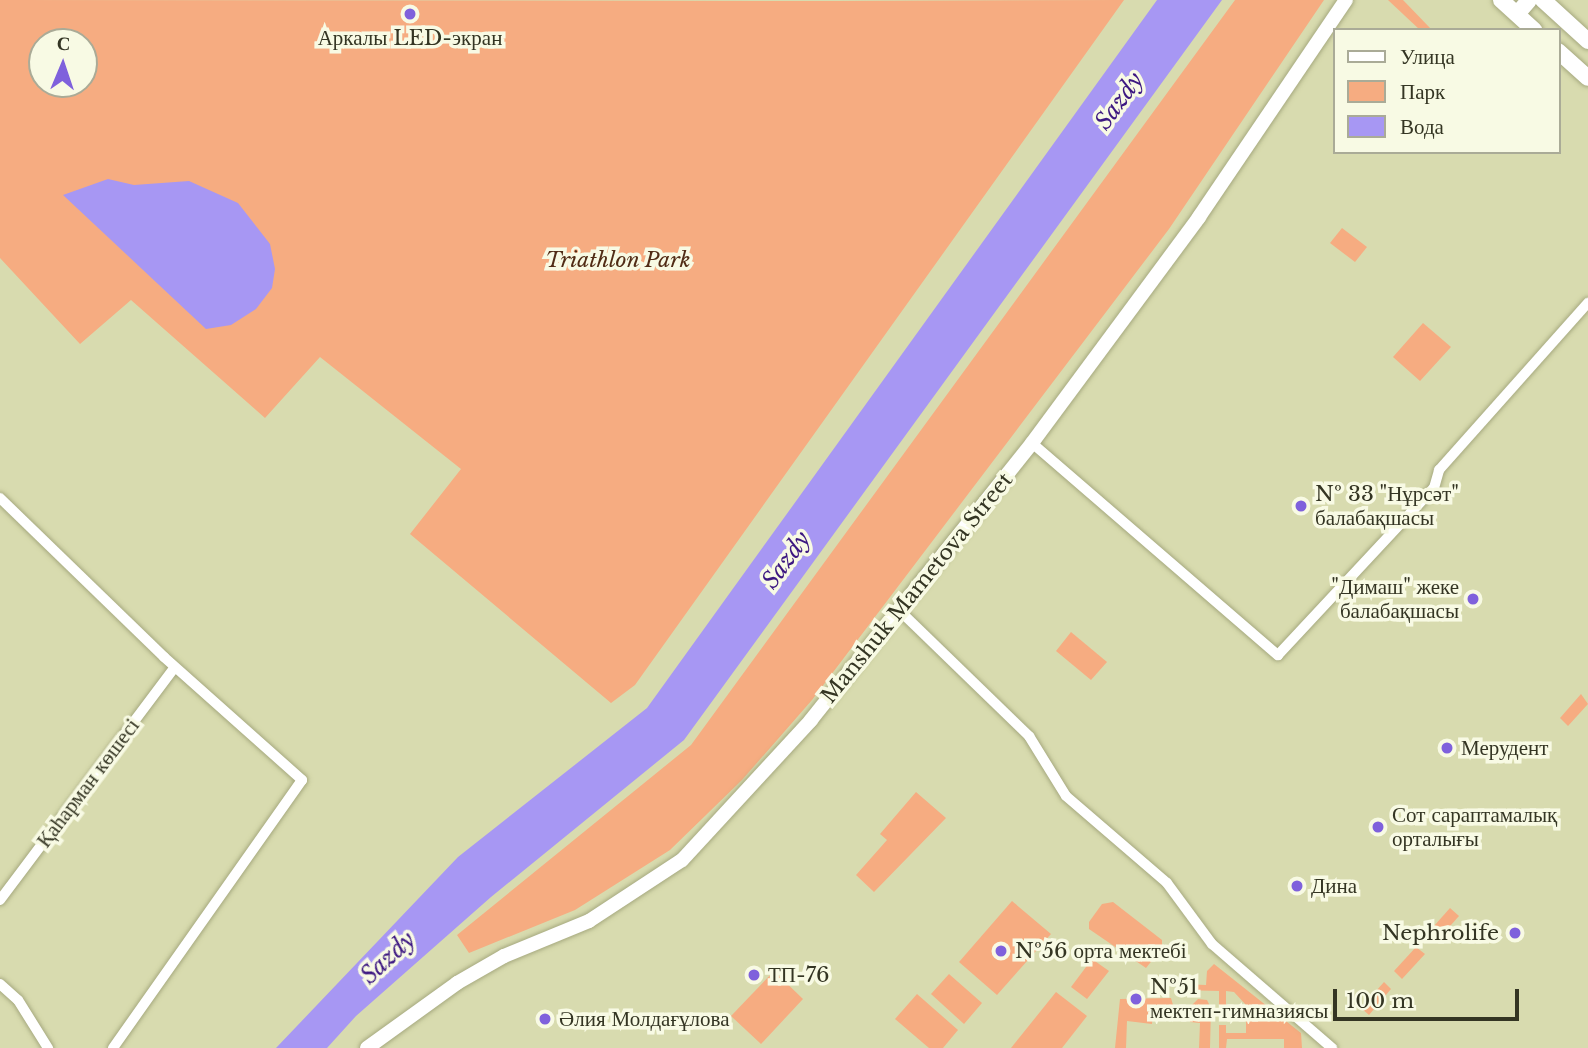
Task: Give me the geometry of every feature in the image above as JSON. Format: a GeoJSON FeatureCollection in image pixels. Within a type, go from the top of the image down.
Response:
{"type":"FeatureCollection","features":[{"type":"Feature","properties":{"kind":"main road"},"geometry":{"type":"LineString","coordinates":[[1501,0],[1532,28]]}},
{"type":"Feature","properties":{"kind":"main road"},"geometry":{"type":"LineString","coordinates":[[1517,14],[1529,0]]}},
{"type":"Feature","properties":{"kind":"main road"},"geometry":{"type":"LineString","coordinates":[[1542,0],[1588,41]]}},
{"type":"Feature","properties":{"kind":"main road"},"geometry":{"type":"LineString","coordinates":[[1560,53],[1588,78]]}},
{"type":"Feature","properties":{"kind":"street","name":"Manshuk Mametova Street"},"geometry":{"type":"LineString","coordinates":[[367,1048],[457,983],[504,956],[589,920],[681,860],[811,720],[1032,443],[1199,218],[1346,0]]}},
{"type":"Feature","properties":{"kind":"street"},"geometry":{"type":"LineString","coordinates":[[1032,443],[1279,654],[1434,488],[1439,470],[1588,303]]}},
{"type":"Feature","properties":{"kind":"street"},"geometry":{"type":"LineString","coordinates":[[0,498],[175,667],[302,780],[113,1048]]}},
{"type":"Feature","properties":{"kind":"street"},"geometry":{"type":"LineString","coordinates":[[900,611],[1030,736],[1066,796],[1167,883],[1212,944],[1332,1048]]}},
{"type":"Feature","properties":{"kind":"street","name":"Қаһарман көшесі"},"geometry":{"type":"LineString","coordinates":[[0,900],[175,667]]}},
{"type":"Feature","properties":{"kind":"street"},"geometry":{"type":"LineString","coordinates":[[0,984],[18,1000],[48,1048]]}},
{"type":"Feature","properties":{"kind":"green space","name":"Triathlon Park"},"geometry":{"type":"Polygon","coordinates":[[[0,0],[1124,0],[635,685],[611,703],[410,534],[461,469],[320,357],[265,418],[131,300],[80,344],[0,258],[0,0]]]}},
{"type":"Feature","properties":{"kind":"green space"},"geometry":{"type":"Polygon","coordinates":[[[1235,0],[1324,0],[1169,229],[812,700],[742,780],[670,850],[575,910],[469,953],[457,935],[691,745],[1235,0]]]}},
{"type":"Feature","properties":{"kind":"green space"},"geometry":{"type":"Polygon","coordinates":[[[1388,0],[1403,0],[1430,28],[1418,28],[1388,0]]]}},
{"type":"Feature","properties":{"kind":"green space"},"geometry":{"type":"Polygon","coordinates":[[[1342,228],[1367,247],[1355,262],[1330,243],[1342,228]]]}},
{"type":"Feature","properties":{"kind":"green space"},"geometry":{"type":"Polygon","coordinates":[[[1423,323],[1451,347],[1420,381],[1393,357],[1423,323]]]}},
{"type":"Feature","properties":{"kind":"green space"},"geometry":{"type":"Polygon","coordinates":[[[1071,632],[1107,662],[1091,680],[1056,651],[1071,632]]]}},
{"type":"Feature","properties":{"kind":"green space"},"geometry":{"type":"Polygon","coordinates":[[[1581,694],[1588,704],[1568,726],[1560,718],[1581,694]]]}},
{"type":"Feature","properties":{"kind":"green space"},"geometry":{"type":"Polygon","coordinates":[[[916,792],[946,818],[874,892],[856,875],[887,840],[880,834],[916,792]]]}},
{"type":"Feature","properties":{"kind":"green space"},"geometry":{"type":"Polygon","coordinates":[[[1012,901],[1051,934],[997,995],[959,962],[1012,901]]]}},
{"type":"Feature","properties":{"kind":"green space"},"geometry":{"type":"Polygon","coordinates":[[[1113,902],[1162,940],[1162,948],[1146,968],[1089,929],[1089,922],[1102,904],[1113,902]]]}},
{"type":"Feature","properties":{"kind":"green space"},"geometry":{"type":"Polygon","coordinates":[[[1450,908],[1459,916],[1435,943],[1426,935],[1450,908]]]}},
{"type":"Feature","properties":{"kind":"green space"},"geometry":{"type":"Polygon","coordinates":[[[1416,947],[1425,954],[1402,979],[1394,971],[1416,947]]]}},
{"type":"Feature","properties":{"kind":"green space"},"geometry":{"type":"Polygon","coordinates":[[[1092,959],[1109,971],[1087,999],[1071,987],[1092,959]]]}},
{"type":"Feature","properties":{"kind":"green space"},"geometry":{"type":"Polygon","coordinates":[[[1214,964],[1301,1033],[1302,1048],[1284,1048],[1284,1039],[1227,1039],[1226,1048],[1219,1048],[1219,1025],[1226,1025],[1226,1033],[1246,1033],[1246,1005],[1234,992],[1226,991],[1226,1020],[1219,1019],[1219,991],[1181,990],[1181,984],[1206,985],[1207,971],[1214,964]]]}},
{"type":"Feature","properties":{"kind":"green space"},"geometry":{"type":"Polygon","coordinates":[[[774,971],[803,999],[761,1044],[731,1016],[774,971]]]}},
{"type":"Feature","properties":{"kind":"green space"},"geometry":{"type":"Polygon","coordinates":[[[949,974],[982,1003],[964,1024],[931,994],[949,974]]]}},
{"type":"Feature","properties":{"kind":"green space"},"geometry":{"type":"Polygon","coordinates":[[[1384,982],[1391,989],[1369,1015],[1361,1008],[1384,982]]]}},
{"type":"Feature","properties":{"kind":"green space"},"geometry":{"type":"Polygon","coordinates":[[[1056,992],[1087,1016],[1062,1048],[1011,1048],[1056,992]]]}},
{"type":"Feature","properties":{"kind":"green space"},"geometry":{"type":"Polygon","coordinates":[[[917,994],[958,1030],[943,1048],[929,1048],[895,1019],[917,994]]]}},
{"type":"Feature","properties":{"kind":"green space"},"geometry":{"type":"Polygon","coordinates":[[[1171,998],[1175,1012],[1153,1011],[1152,1024],[1127,1021],[1126,1048],[1115,1048],[1120,999],[1171,998]]]}},
{"type":"Feature","properties":{"kind":"green space"},"geometry":{"type":"Polygon","coordinates":[[[1198,999],[1207,1000],[1211,1008],[1210,1048],[1199,1048],[1200,1023],[1190,1022],[1191,1006],[1198,999]]]}},
{"type":"Feature","properties":{"kind":"water","name":"Sazdy"},"geometry":{"type":"Polygon","coordinates":[[[1157,0],[1222,0],[684,740],[491,897],[356,1016],[327,1048],[276,1048],[458,857],[647,708],[1157,0]]]}},
{"type":"Feature","properties":{"kind":"water"},"geometry":{"type":"Polygon","coordinates":[[[108,179],[134,185],[189,181],[238,203],[270,244],[275,269],[272,288],[256,309],[231,325],[206,329],[63,195],[108,179]]]}},
{"type":"Feature","properties":{"kind":"place","name":"Аркалы LED-экран"},"geometry":{"type":"Point","coordinates":[410,14]}},
{"type":"Feature","properties":{"kind":"place","name":"№ 33 \"Нұрсәт\" балабақшасы"},"geometry":{"type":"Point","coordinates":[1301,506]}},
{"type":"Feature","properties":{"kind":"place","name":"\"Димаш\" жеке балабақшасы"},"geometry":{"type":"Point","coordinates":[1473,599]}},
{"type":"Feature","properties":{"kind":"place","name":"Мерудент"},"geometry":{"type":"Point","coordinates":[1447,748]}},
{"type":"Feature","properties":{"kind":"place","name":"Сот сараптамалық орталығы"},"geometry":{"type":"Point","coordinates":[1378,827]}},
{"type":"Feature","properties":{"kind":"place","name":"Дина"},"geometry":{"type":"Point","coordinates":[1297,886]}},
{"type":"Feature","properties":{"kind":"place","name":"Nephrolife"},"geometry":{"type":"Point","coordinates":[1515,933]}},
{"type":"Feature","properties":{"kind":"place","name":"№56 орта мектебі"},"geometry":{"type":"Point","coordinates":[1001,951]}},
{"type":"Feature","properties":{"kind":"place","name":"ТП-76"},"geometry":{"type":"Point","coordinates":[754,975]}},
{"type":"Feature","properties":{"kind":"place","name":"№51 мектеп-гимназиясы"},"geometry":{"type":"Point","coordinates":[1136,999]}},
{"type":"Feature","properties":{"kind":"place","name":"Әлия Молдағұлова"},"geometry":{"type":"Point","coordinates":[545,1019]}}]}
